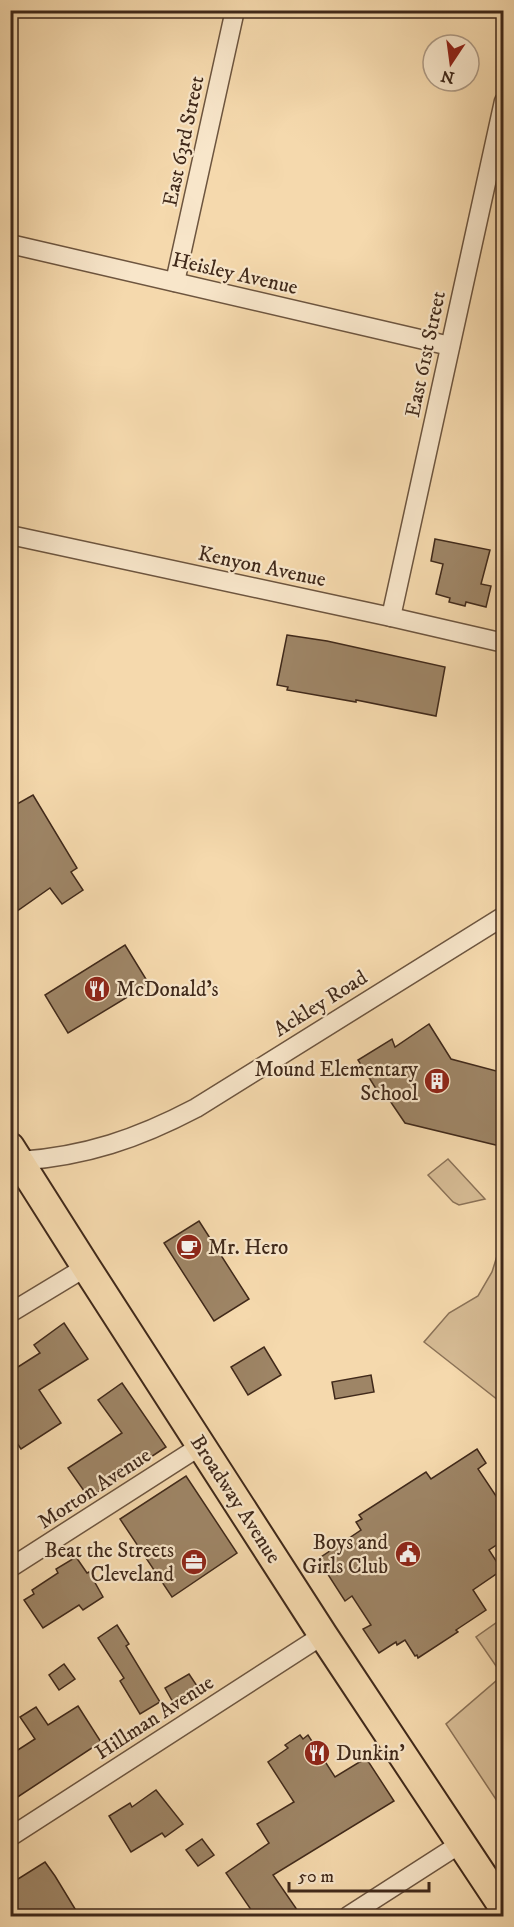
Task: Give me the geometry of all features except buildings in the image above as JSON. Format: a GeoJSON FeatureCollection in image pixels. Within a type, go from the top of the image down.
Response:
{"type":"FeatureCollection","features":[{"type":"Feature","properties":{"kind":"main road","name":"Broadway Avenue"},"geometry":{"type":"LineString","coordinates":[[15,1154],[323,1635],[504,1908]]}},
{"type":"Feature","properties":{"kind":"street","name":"East 63rd Street"},"geometry":{"type":"LineString","coordinates":[[175,282],[235,10]]}},
{"type":"Feature","properties":{"kind":"street","name":"East 61st Street"},"geometry":{"type":"LineString","coordinates":[[391,617],[504,101]]}},
{"type":"Feature","properties":{"kind":"street","name":"Heisley Avenue"},"geometry":{"type":"LineString","coordinates":[[10,244],[450,346]]}},
{"type":"Feature","properties":{"kind":"street","name":"Kenyon Avenue"},"geometry":{"type":"LineString","coordinates":[[10,535],[504,643]]}},
{"type":"Feature","properties":{"kind":"street","name":"Ackley Road"},"geometry":{"type":"LineString","coordinates":[[15,1154],[59,1158],[134,1138],[166,1124],[196,1108],[504,916]]}},
{"type":"Feature","properties":{"kind":"street"},"geometry":{"type":"LineString","coordinates":[[10,1313],[86,1268]]}},
{"type":"Feature","properties":{"kind":"street","name":"Morton Avenue"},"geometry":{"type":"LineString","coordinates":[[10,1568],[202,1445]]}},
{"type":"Feature","properties":{"kind":"street","name":"Hillman Avenue"},"geometry":{"type":"LineString","coordinates":[[10,1837],[323,1635]]}},
{"type":"Feature","properties":{"kind":"street"},"geometry":{"type":"LineString","coordinates":[[348,1917],[460,1844]]}},
{"type":"Feature","properties":{"kind":"shaded area"},"geometry":{"type":"Polygon","coordinates":[[[448,1159],[485,1199],[459,1205],[453,1202],[428,1175],[448,1159]]]}},
{"type":"Feature","properties":{"kind":"shaded area"},"geometry":{"type":"Polygon","coordinates":[[[499,1213],[504,1213],[503,1404],[424,1342],[449,1313],[478,1296],[492,1272],[497,1256],[499,1213]]]}},
{"type":"Feature","properties":{"kind":"shaded area"},"geometry":{"type":"Polygon","coordinates":[[[503,1618],[503,1661],[496,1666],[476,1637],[503,1618]]]}},
{"type":"Feature","properties":{"kind":"shaded area"},"geometry":{"type":"Polygon","coordinates":[[[503,1675],[503,1810],[446,1724],[503,1675]]]}},
{"type":"Feature","properties":{"kind":"place","name":"McDonald's"},"geometry":{"type":"Point","coordinates":[97,989]}},
{"type":"Feature","properties":{"kind":"place","name":"Mound Elementary School"},"geometry":{"type":"Point","coordinates":[437,1081]}},
{"type":"Feature","properties":{"kind":"place","name":"Mr. Hero"},"geometry":{"type":"Point","coordinates":[189,1247]}},
{"type":"Feature","properties":{"kind":"place","name":"Boys and Girls Club"},"geometry":{"type":"Point","coordinates":[408,1554]}},
{"type":"Feature","properties":{"kind":"place","name":"Beat the Streets Cleveland"},"geometry":{"type":"Point","coordinates":[194,1562]}},
{"type":"Feature","properties":{"kind":"place","name":"Dunkin'"},"geometry":{"type":"Point","coordinates":[317,1753]}}]}
